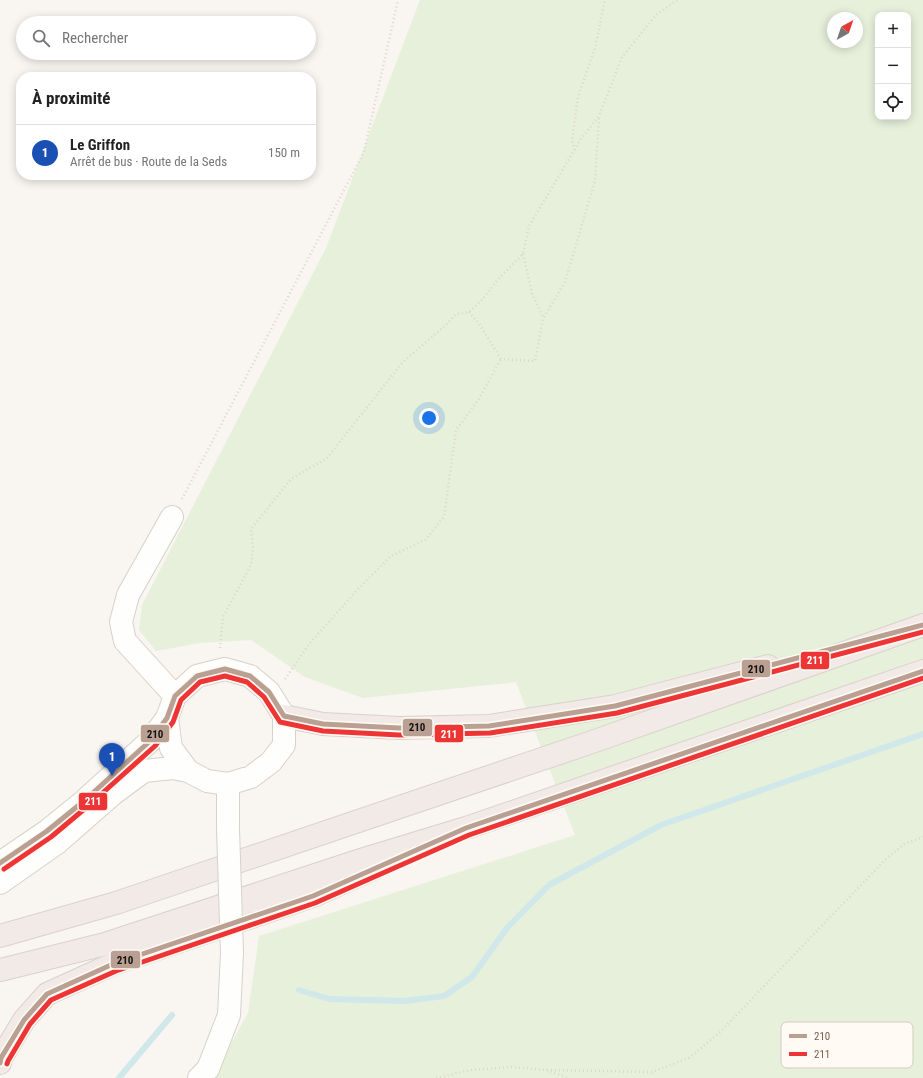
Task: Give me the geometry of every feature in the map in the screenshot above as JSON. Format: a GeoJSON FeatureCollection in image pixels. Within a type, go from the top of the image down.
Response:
{"type":"FeatureCollection","features":[{"type":"Feature","properties":{"kind":"highway"},"geometry":{"type":"LineString","coordinates":[[284,716],[323,724],[399,728],[489,726],[615,706],[915,628]]}},
{"type":"Feature","properties":{"kind":"highway"},"geometry":{"type":"LineString","coordinates":[[0,936],[131,898],[584,745],[915,628]]}},
{"type":"Feature","properties":{"kind":"highway"},"geometry":{"type":"LineString","coordinates":[[0,970],[105,944],[361,860],[466,828],[923,670]]}},
{"type":"Feature","properties":{"kind":"highway"},"geometry":{"type":"LineString","coordinates":[[0,1063],[1,1058],[24,1020],[47,994],[113,964],[155,951],[313,896],[466,828]]}},
{"type":"Feature","properties":{"kind":"street"},"geometry":{"type":"LineString","coordinates":[[172,517],[128,595],[121,622],[125,641],[175,696]]}},
{"type":"Feature","properties":{"kind":"street"},"geometry":{"type":"LineString","coordinates":[[0,863],[47,831],[84,801],[150,741],[167,718],[175,696],[196,676],[225,669],[250,676],[270,692],[284,716],[284,745],[271,762],[251,777],[228,784],[207,781],[188,771],[173,768],[144,771],[113,794],[57,843],[0,883]]}},
{"type":"Feature","properties":{"kind":"street"},"geometry":{"type":"LineString","coordinates":[[167,718],[171,748],[188,771]]}},
{"type":"Feature","properties":{"kind":"street"},"geometry":{"type":"LineString","coordinates":[[199,1078],[208,1069],[229,1015],[232,953],[228,784]]}},
{"type":"Feature","properties":{"kind":"path"},"geometry":{"type":"LineString","coordinates":[[172,517],[364,152],[398,0]]}},
{"type":"Feature","properties":{"kind":"path"},"geometry":{"type":"LineString","coordinates":[[575,150],[572,140],[578,97],[595,48],[605,0]]}},
{"type":"Feature","properties":{"kind":"path"},"geometry":{"type":"LineString","coordinates":[[543,319],[532,293],[523,254],[529,226],[581,139],[599,116],[622,57],[656,15],[677,0]]}},
{"type":"Feature","properties":{"kind":"path"},"geometry":{"type":"LineString","coordinates":[[500,359],[535,361],[543,319],[565,282],[596,181],[599,116]]}},
{"type":"Feature","properties":{"kind":"path"},"geometry":{"type":"LineString","coordinates":[[225,669],[220,654],[224,617],[251,565],[253,548],[251,529],[292,479],[328,458],[402,363],[456,314],[469,312],[482,300],[500,277],[523,254]]}},
{"type":"Feature","properties":{"kind":"path"},"geometry":{"type":"LineString","coordinates":[[469,312],[480,325],[500,359]]}},
{"type":"Feature","properties":{"kind":"path"},"geometry":{"type":"LineString","coordinates":[[272,697],[310,644],[359,588],[391,556],[425,540],[444,517],[456,430],[479,399],[500,359]]}},
{"type":"Feature","properties":{"kind":"path"},"geometry":{"type":"LineString","coordinates":[[436,1078],[470,1070],[511,1067],[547,1070],[652,1072],[689,1058],[720,1032],[886,859],[904,844],[923,837]]}},
{"type":"Feature","properties":{"kind":"path"},"geometry":{"type":"LineString","coordinates":[[547,1070],[568,1078]]}},
{"type":"Feature","properties":{"kind":"green space"},"geometry":{"type":"Polygon","coordinates":[[[420,0],[923,0],[923,1078],[212,1078],[248,1013],[259,936],[575,835],[516,682],[363,698],[305,677],[251,640],[200,643],[156,651],[139,630],[142,605],[326,248],[420,0]]]}},
{"type":"Feature","properties":{"kind":"waterway"},"geometry":{"type":"LineString","coordinates":[[299,990],[329,999],[405,1001],[444,996],[472,977],[507,928],[549,885],[661,825],[923,734]]}},
{"type":"Feature","properties":{"kind":"waterway"},"geometry":{"type":"LineString","coordinates":[[119,1078],[172,1015]]}},
{"type":"Feature","properties":{"kind":"transit line","name":"210"},"geometry":{"type":"LineString","coordinates":[[0,863],[47,831],[84,801],[150,741],[167,718],[175,696],[197,676],[225,669],[250,676],[269,692],[284,716],[323,724],[399,728],[489,726],[615,706],[923,625]]}},
{"type":"Feature","properties":{"kind":"transit line","name":"211"},"geometry":{"type":"LineString","coordinates":[[4,869],[51,837],[155,746],[173,722],[181,700],[200,682],[225,676],[247,682],[264,697],[280,722],[323,731],[399,735],[490,733],[617,713],[923,632]]}},
{"type":"Feature","properties":{"kind":"transit line","name":"210"},"geometry":{"type":"LineString","coordinates":[[0,1063],[1,1058],[24,1020],[47,994],[113,964],[313,896],[466,828],[923,671]]}},
{"type":"Feature","properties":{"kind":"transit line","name":"211"},"geometry":{"type":"LineString","coordinates":[[7,1064],[30,1024],[51,1000],[116,971],[315,903],[469,835],[923,678]]}},
{"type":"Feature","properties":{"kind":"place","name":"Le Griffon"},"geometry":{"type":"Point","coordinates":[112,776]}}]}
